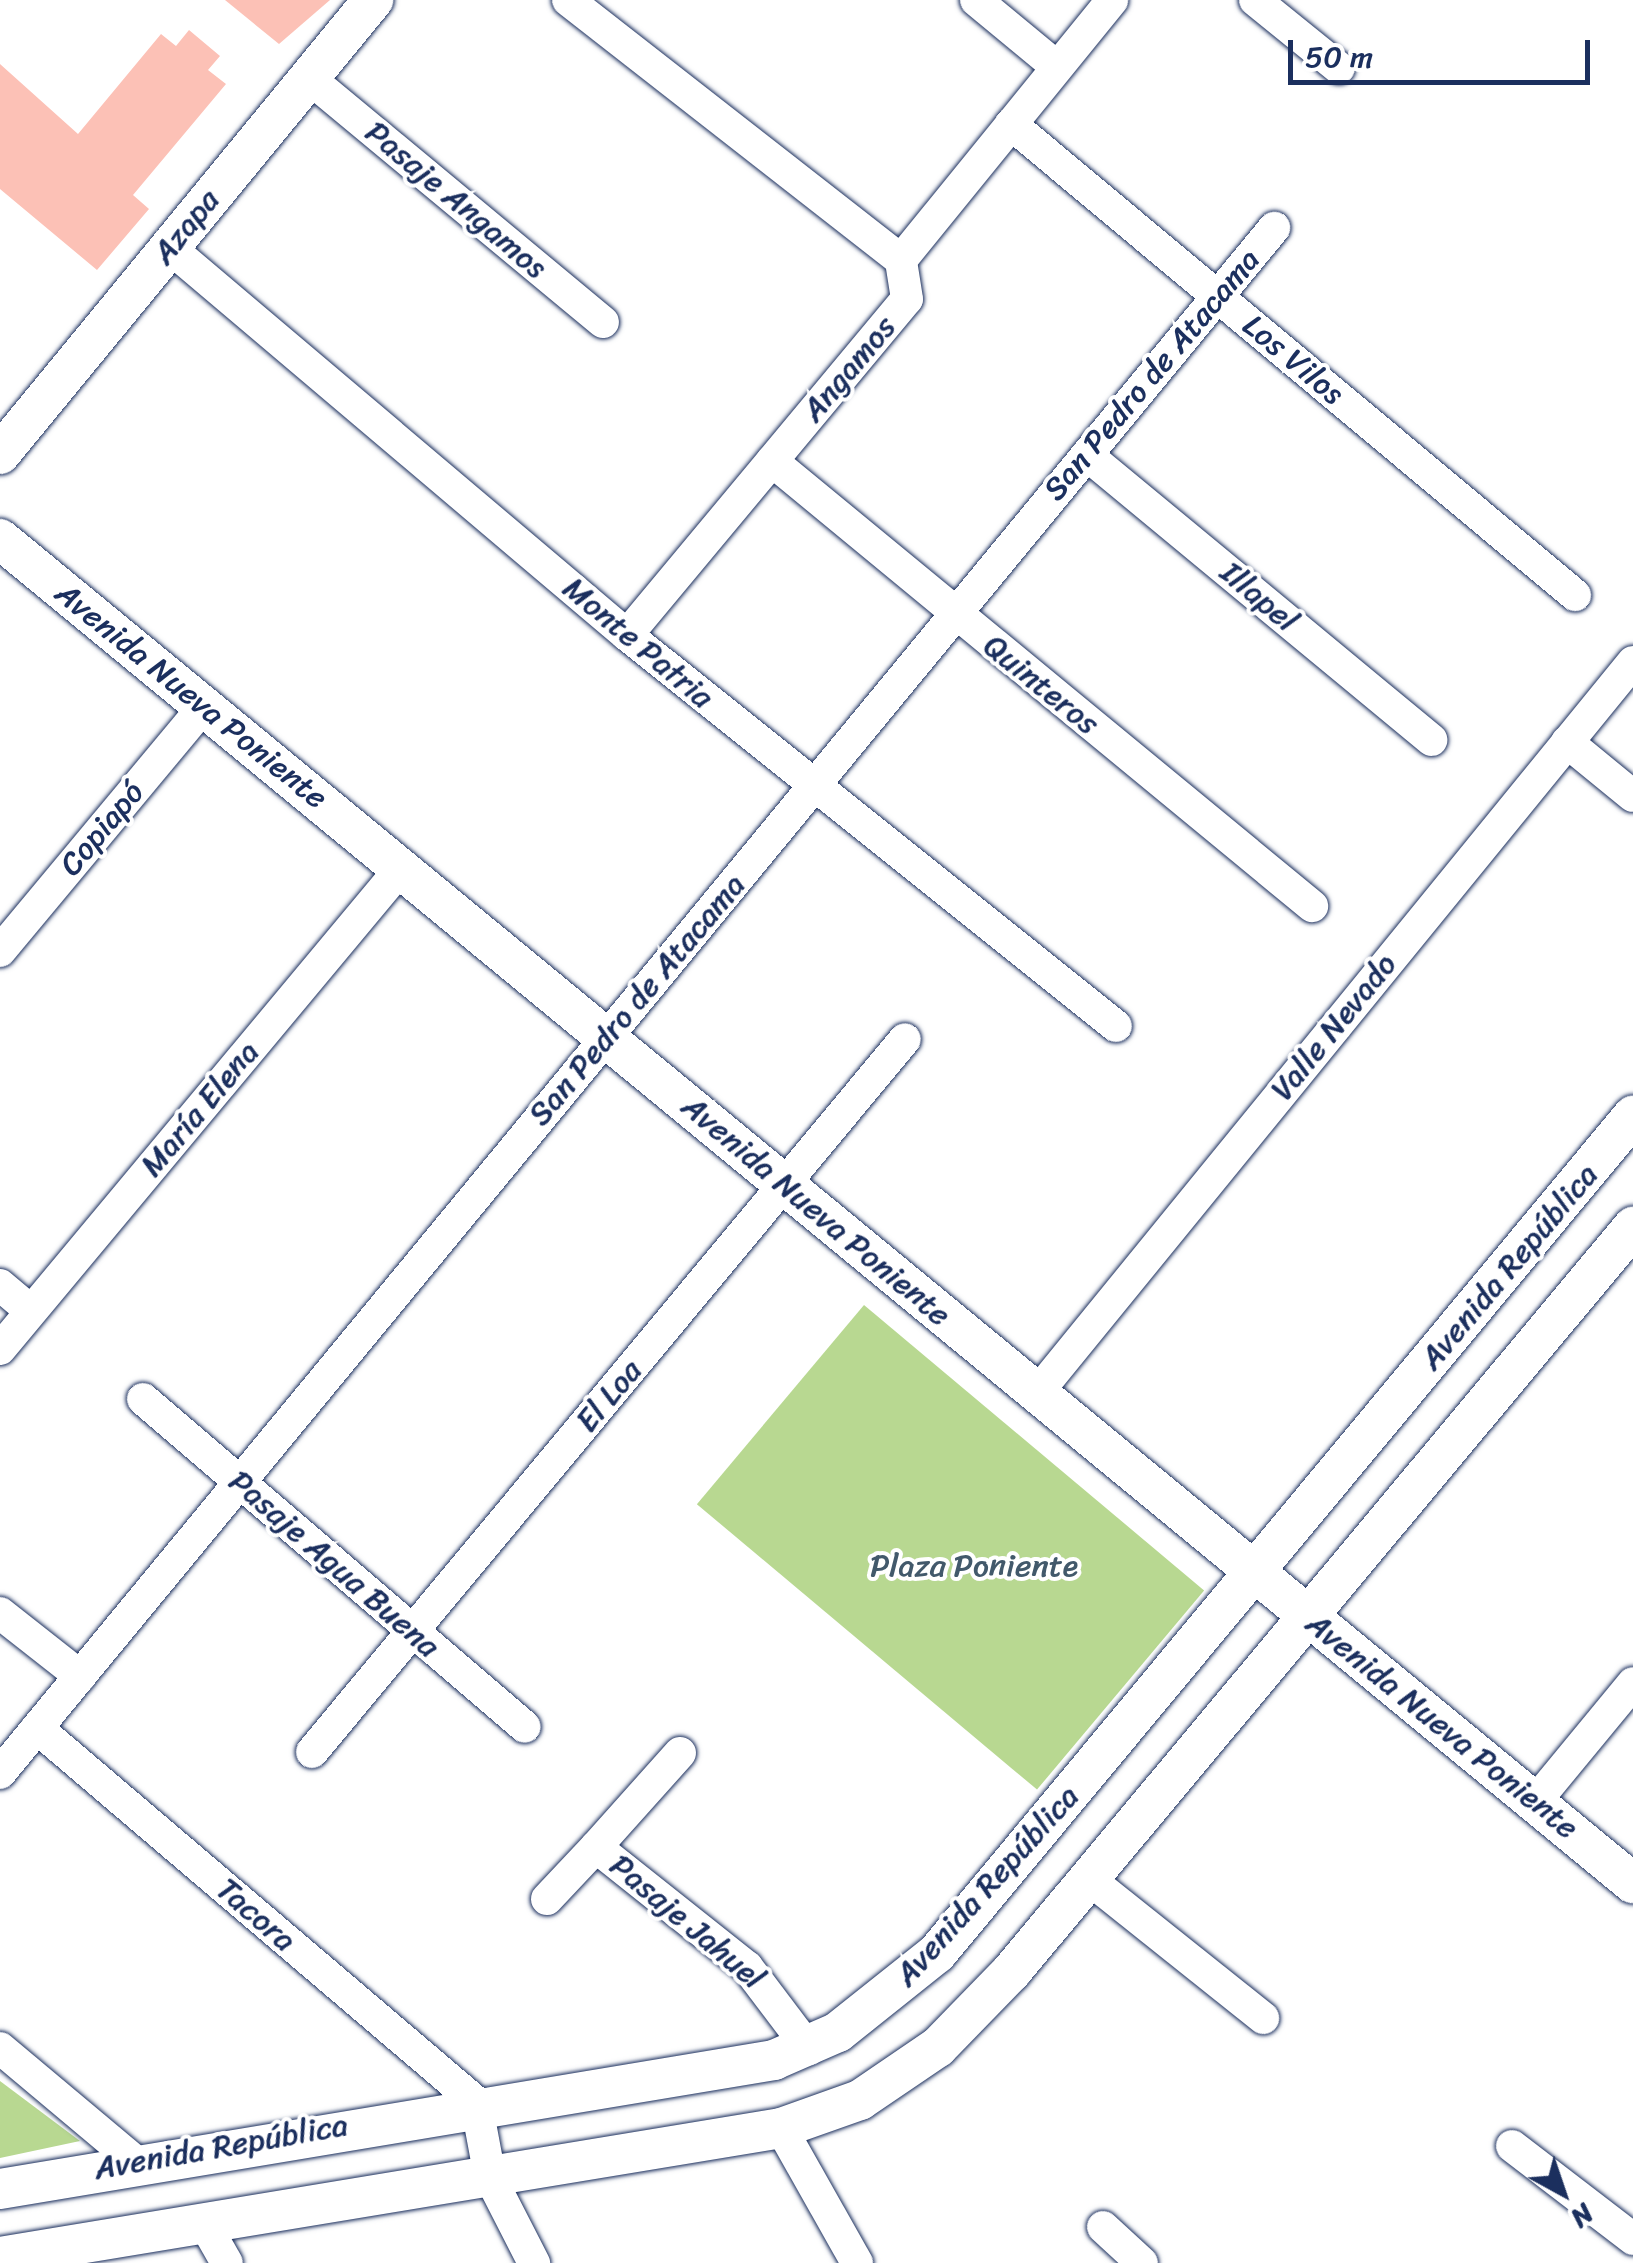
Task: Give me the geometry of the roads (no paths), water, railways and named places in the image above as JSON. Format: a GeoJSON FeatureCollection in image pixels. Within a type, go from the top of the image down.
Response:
{"type":"FeatureCollection","features":[{"type":"Feature","properties":{"kind":"street","name":"Azapa"},"geometry":{"type":"LineString","coordinates":[[0,454],[373,0]]}},
{"type":"Feature","properties":{"kind":"street"},"geometry":{"type":"LineString","coordinates":[[568,0],[901,260],[1112,0]]}},
{"type":"Feature","properties":{"kind":"street"},"geometry":{"type":"LineString","coordinates":[[976,0],[1057,67]]}},
{"type":"Feature","properties":{"kind":"street"},"geometry":{"type":"LineString","coordinates":[[1255,0],[1339,68]]}},
{"type":"Feature","properties":{"kind":"street","name":"Pasaje Angamos"},"geometry":{"type":"LineString","coordinates":[[309,78],[603,322]]}},
{"type":"Feature","properties":{"kind":"street","name":"Los Vilos"},"geometry":{"type":"LineString","coordinates":[[1011,124],[1575,595]]}},
{"type":"Feature","properties":{"kind":"street","name":"San Pedro de Atacama"},"geometry":{"type":"LineString","coordinates":[[0,1773],[1274,228]]}},
{"type":"Feature","properties":{"kind":"street","name":"Monte Patria"},"geometry":{"type":"LineString","coordinates":[[170,248],[628,635],[1116,1026]]}},
{"type":"Feature","properties":{"kind":"street","name":"Angamos"},"geometry":{"type":"LineString","coordinates":[[628,635],[907,299],[901,260]]}},
{"type":"Feature","properties":{"kind":"street","name":"Illapel"},"geometry":{"type":"LineString","coordinates":[[1087,455],[1432,740]]}},
{"type":"Feature","properties":{"kind":"street","name":"Quinteros"},"geometry":{"type":"LineString","coordinates":[[772,461],[1312,906]]}},
{"type":"Feature","properties":{"kind":"street","name":"Avenida Nueva Poniente"},"geometry":{"type":"LineString","coordinates":[[0,539],[1633,1884]]}},
{"type":"Feature","properties":{"kind":"street","name":"Valle Nevado"},"geometry":{"type":"LineString","coordinates":[[1037,1393],[1633,662]]}},
{"type":"Feature","properties":{"kind":"street","name":"Copiapó"},"geometry":{"type":"LineString","coordinates":[[0,951],[204,706]]}},
{"type":"Feature","properties":{"kind":"street"},"geometry":{"type":"LineString","coordinates":[[1567,742],[1633,796]]}},
{"type":"Feature","properties":{"kind":"street","name":"María Elena"},"geometry":{"type":"LineString","coordinates":[[0,1349],[401,868]]}},
{"type":"Feature","properties":{"kind":"street","name":"El Loa"},"geometry":{"type":"LineString","coordinates":[[312,1752],[905,1039]]}},
{"type":"Feature","properties":{"kind":"street","name":"Avenida República"},"geometry":{"type":"LineString","coordinates":[[0,2189],[476,2102],[809,2049],[937,1953],[1633,1116]]}},
{"type":"Feature","properties":{"kind":"street"},"geometry":{"type":"LineString","coordinates":[[0,2257],[781,2128],[860,2100],[938,2047],[1088,1879],[1633,1227]]}},
{"type":"Feature","properties":{"kind":"street"},"geometry":{"type":"LineString","coordinates":[[0,1285],[32,1311]]}},
{"type":"Feature","properties":{"kind":"street","name":"Pasaje Agua Buena"},"geometry":{"type":"LineString","coordinates":[[143,1400],[525,1728]]}},
{"type":"Feature","properties":{"kind":"street"},"geometry":{"type":"LineString","coordinates":[[0,1613],[80,1676]]}},
{"type":"Feature","properties":{"kind":"street"},"geometry":{"type":"LineString","coordinates":[[1535,1802],[1633,1683]]}},
{"type":"Feature","properties":{"kind":"street","name":"Tacora"},"geometry":{"type":"LineString","coordinates":[[38,1728],[476,2102]]}},
{"type":"Feature","properties":{"kind":"street","name":"Pasaje Jahuel"},"geometry":{"type":"LineString","coordinates":[[546,1898],[680,1752]]}},
{"type":"Feature","properties":{"kind":"street","name":"Pasaje Jahuel"},"geometry":{"type":"LineString","coordinates":[[596,1847],[747,1967],[809,2049]]}},
{"type":"Feature","properties":{"kind":"street"},"geometry":{"type":"LineString","coordinates":[[1088,1879],[1263,2018]]}},
{"type":"Feature","properties":{"kind":"street"},"geometry":{"type":"LineString","coordinates":[[0,2048],[137,2163]]}},
{"type":"Feature","properties":{"kind":"street"},"geometry":{"type":"LineString","coordinates":[[476,2102],[490,2178],[534,2263]]}},
{"type":"Feature","properties":{"kind":"street"},"geometry":{"type":"LineString","coordinates":[[781,2128],[857,2263]]}},
{"type":"Feature","properties":{"kind":"street"},"geometry":{"type":"LineString","coordinates":[[1512,2146],[1633,2239]]}},
{"type":"Feature","properties":{"kind":"street"},"geometry":{"type":"LineString","coordinates":[[203,2221],[227,2263]]}},
{"type":"Feature","properties":{"kind":"street"},"geometry":{"type":"LineString","coordinates":[[1103,2227],[1142,2263]]}},
{"type":"Feature","properties":{"kind":"park label","name":"Plaza Poniente"},"geometry":{"type":"Point","coordinates":[974,1566]}}]}
